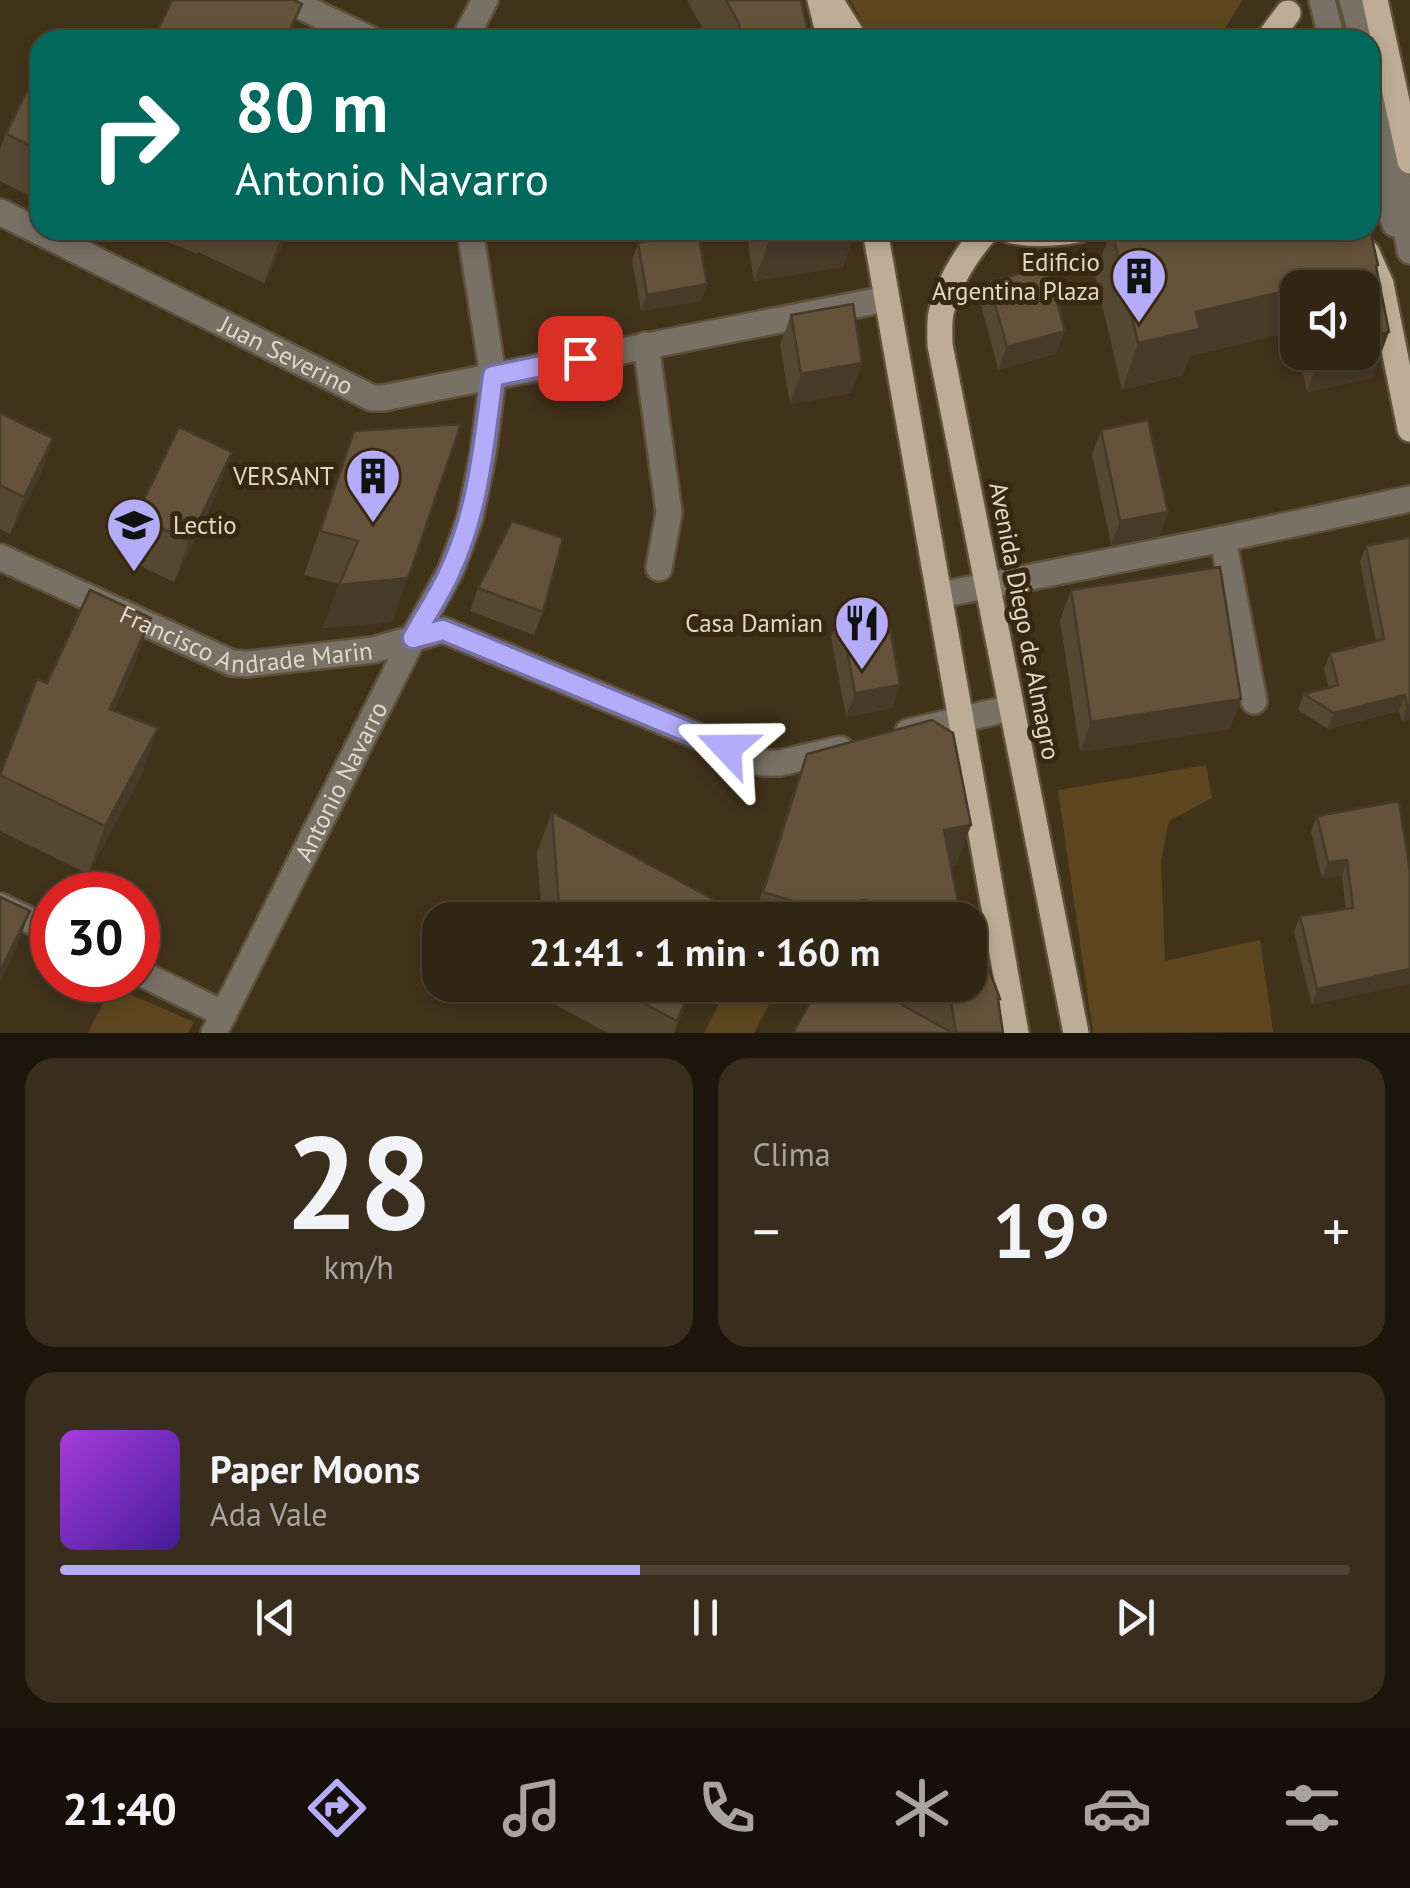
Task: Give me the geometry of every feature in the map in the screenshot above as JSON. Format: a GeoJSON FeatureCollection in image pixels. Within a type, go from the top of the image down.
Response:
{"type":"FeatureCollection","features":[{"type":"Feature","properties":{"kind":"main road"},"geometry":{"type":"LineString","coordinates":[[820,0],[828,30]]}},
{"type":"Feature","properties":{"kind":"main road"},"geometry":{"type":"LineString","coordinates":[[830,0],[848,30]]}},
{"type":"Feature","properties":{"kind":"main road"},"geometry":{"type":"LineString","coordinates":[[1375,0],[1379,30]]}},
{"type":"Feature","properties":{"kind":"main road"},"geometry":{"type":"LineString","coordinates":[[1275,30],[1288,13]]}},
{"type":"Feature","properties":{"kind":"main road"},"geometry":{"type":"LineString","coordinates":[[1382,49],[1410,161]]}},
{"type":"Feature","properties":{"kind":"main road"},"geometry":{"type":"LineString","coordinates":[[877,240],[1016,1033]]}},
{"type":"Feature","properties":{"kind":"main road","name":"Avenida Diego de Almagro"},"geometry":{"type":"LineString","coordinates":[[979,240],[954,280],[941,314],[940,345],[1076,1033]]}},
{"type":"Feature","properties":{"kind":"main road"},"geometry":{"type":"LineString","coordinates":[[1353,240],[1368,253],[1380,284],[1410,429]]}},
{"type":"Feature","properties":{"kind":"street"},"geometry":{"type":"LineString","coordinates":[[288,0],[351,30]]}},
{"type":"Feature","properties":{"kind":"street"},"geometry":{"type":"LineString","coordinates":[[469,30],[485,0]]}},
{"type":"Feature","properties":{"kind":"street"},"geometry":{"type":"LineString","coordinates":[[1322,0],[1330,30]]}},
{"type":"Feature","properties":{"kind":"street"},"geometry":{"type":"LineString","coordinates":[[1352,0],[1370,30]]}},
{"type":"Feature","properties":{"kind":"street"},"geometry":{"type":"LineString","coordinates":[[1382,49],[1390,136],[1410,251]]}},
{"type":"Feature","properties":{"kind":"street"},"geometry":{"type":"LineString","coordinates":[[1380,188],[1410,260]]}},
{"type":"Feature","properties":{"kind":"street","name":"Juan Severino"},"geometry":{"type":"LineString","coordinates":[[0,212],[30,227]]}},
{"type":"Feature","properties":{"kind":"street","name":"Juan Severino"},"geometry":{"type":"LineString","coordinates":[[56,240],[372,398],[886,299]]}},
{"type":"Feature","properties":{"kind":"street","name":"Antonio Navarro"},"geometry":{"type":"LineString","coordinates":[[219,1024],[451,570],[470,518],[493,376],[472,240]]}},
{"type":"Feature","properties":{"kind":"street"},"geometry":{"type":"LineString","coordinates":[[646,345],[669,512],[659,568]]}},
{"type":"Feature","properties":{"kind":"street"},"geometry":{"type":"LineString","coordinates":[[940,595],[1410,499]]}},
{"type":"Feature","properties":{"kind":"street"},"geometry":{"type":"LineString","coordinates":[[1223,539],[1254,701]]}},
{"type":"Feature","properties":{"kind":"street","name":"Francisco Andrade Marin"},"geometry":{"type":"LineString","coordinates":[[0,556],[232,664],[373,650],[443,630],[762,763],[780,764],[1011,708]]}},
{"type":"Feature","properties":{"kind":"street"},"geometry":{"type":"LineString","coordinates":[[0,906],[30,920]]}},
{"type":"Feature","properties":{"kind":"street"},"geometry":{"type":"LineString","coordinates":[[160,986],[219,1024]]}},
{"type":"Feature","properties":{"kind":"shaded area"},"geometry":{"type":"Polygon","coordinates":[[[850,0],[1242,0],[1224,30],[866,30],[850,0]]]}},
{"type":"Feature","properties":{"kind":"shaded area"},"geometry":{"type":"Polygon","coordinates":[[[1206,765],[1212,798],[1169,821],[1161,860],[1165,961],[1260,940],[1273,1032],[1093,1033],[1058,790],[1206,765]]]}},
{"type":"Feature","properties":{"kind":"shaded area"},"geometry":{"type":"Polygon","coordinates":[[[103,1002],[148,1002],[194,1022],[188,1033],[88,1033],[103,1002]]]}},
{"type":"Feature","properties":{"kind":"shaded area"},"geometry":{"type":"Polygon","coordinates":[[[720,1002],[770,1002],[754,1033],[704,1033],[720,1002]]]}},
{"type":"Feature","properties":{"kind":"building"},"geometry":{"type":"Polygon","coordinates":[[[172,0],[294,0],[302,4],[290,30],[158,30],[172,0]]]}},
{"type":"Feature","properties":{"kind":"building"},"geometry":{"type":"Polygon","coordinates":[[[726,0],[801,0],[808,30],[740,30],[726,0]]]}},
{"type":"Feature","properties":{"kind":"building"},"geometry":{"type":"Polygon","coordinates":[[[30,85],[30,145],[6,134],[30,85]]]}},
{"type":"Feature","properties":{"kind":"building"},"geometry":{"type":"Polygon","coordinates":[[[699,240],[707,284],[647,295],[638,243],[699,240]]]}},
{"type":"Feature","properties":{"kind":"building"},"geometry":{"type":"Polygon","coordinates":[[[1114,240],[1372,240],[1377,270],[1280,270],[1280,292],[1196,312],[1200,329],[1138,343],[1114,240]]]}},
{"type":"Feature","properties":{"kind":"building"},"geometry":{"type":"Polygon","coordinates":[[[1047,266],[1065,331],[1007,347],[989,282],[1047,266]]]}},
{"type":"Feature","properties":{"kind":"building"},"geometry":{"type":"Polygon","coordinates":[[[1380,286],[1389,332],[1380,334],[1380,286]]]}},
{"type":"Feature","properties":{"kind":"building"},"geometry":{"type":"Polygon","coordinates":[[[853,304],[862,363],[801,374],[791,315],[853,304]]]}},
{"type":"Feature","properties":{"kind":"building"},"geometry":{"type":"Polygon","coordinates":[[[0,413],[53,438],[24,497],[0,485],[0,413]]]}},
{"type":"Feature","properties":{"kind":"building"},"geometry":{"type":"Polygon","coordinates":[[[1148,420],[1168,512],[1120,521],[1101,430],[1148,420]]]}},
{"type":"Feature","properties":{"kind":"building","name":"VERSANT"},"geometry":{"type":"Polygon","coordinates":[[[461,424],[408,578],[339,585],[358,541],[320,531],[354,431],[461,424]]]}},
{"type":"Feature","properties":{"kind":"building"},"geometry":{"type":"Polygon","coordinates":[[[179,427],[232,452],[189,541],[136,516],[179,427]]]}},
{"type":"Feature","properties":{"kind":"building"},"geometry":{"type":"Polygon","coordinates":[[[512,521],[563,538],[543,612],[478,588],[512,521]]]}},
{"type":"Feature","properties":{"kind":"building"},"geometry":{"type":"Polygon","coordinates":[[[1410,537],[1410,705],[1405,695],[1334,713],[1304,694],[1338,685],[1330,653],[1384,639],[1366,546],[1410,537]]]}},
{"type":"Feature","properties":{"kind":"building"},"geometry":{"type":"Polygon","coordinates":[[[1220,567],[1241,699],[1091,722],[1071,590],[1220,567]]]}},
{"type":"Feature","properties":{"kind":"building"},"geometry":{"type":"Polygon","coordinates":[[[90,590],[151,618],[110,709],[158,728],[105,826],[0,775],[37,679],[47,683],[90,590]]]}},
{"type":"Feature","properties":{"kind":"building"},"geometry":{"type":"Polygon","coordinates":[[[886,605],[900,685],[855,693],[840,614],[886,605]]]}},
{"type":"Feature","properties":{"kind":"building"},"geometry":{"type":"Polygon","coordinates":[[[932,720],[953,733],[971,825],[944,830],[958,902],[796,902],[763,892],[807,754],[932,720]]]}},
{"type":"Feature","properties":{"kind":"building"},"geometry":{"type":"Polygon","coordinates":[[[1399,801],[1410,872],[1410,969],[1317,989],[1300,916],[1353,908],[1347,860],[1328,862],[1317,816],[1399,801]]]}},
{"type":"Feature","properties":{"kind":"building"},"geometry":{"type":"Polygon","coordinates":[[[552,812],[718,902],[559,902],[552,812]]]}},
{"type":"Feature","properties":{"kind":"building"},"geometry":{"type":"Polygon","coordinates":[[[0,897],[30,911],[0,971],[0,897]]]}},
{"type":"Feature","properties":{"kind":"building"},"geometry":{"type":"Polygon","coordinates":[[[987,965],[1000,999],[1003,1033],[956,1033],[951,1002],[987,1002],[987,965]]]}},
{"type":"Feature","properties":{"kind":"building"},"geometry":{"type":"Polygon","coordinates":[[[641,1002],[685,1002],[677,1021],[641,1002]]]}},
{"type":"Feature","properties":{"kind":"building"},"geometry":{"type":"Polygon","coordinates":[[[810,1002],[897,1002],[951,1032],[951,1033],[793,1033],[810,1002]]]}},
{"type":"Feature","properties":{"kind":"place","name":"Edificio Argentina Plaza"},"geometry":{"type":"Point","coordinates":[1139,325]}},
{"type":"Feature","properties":{"kind":"place","name":"VERSANT"},"geometry":{"type":"Point","coordinates":[373,525]}},
{"type":"Feature","properties":{"kind":"place","name":"Lectio"},"geometry":{"type":"Point","coordinates":[134,574]}},
{"type":"Feature","properties":{"kind":"place","name":"Casa Damian"},"geometry":{"type":"Point","coordinates":[862,672]}},
{"type":"Feature","properties":{"kind":"route"},"geometry":{"type":"LineString","coordinates":[[580,358],[493,376],[470,518],[451,570],[413,638],[443,630],[727,748]]}}]}
